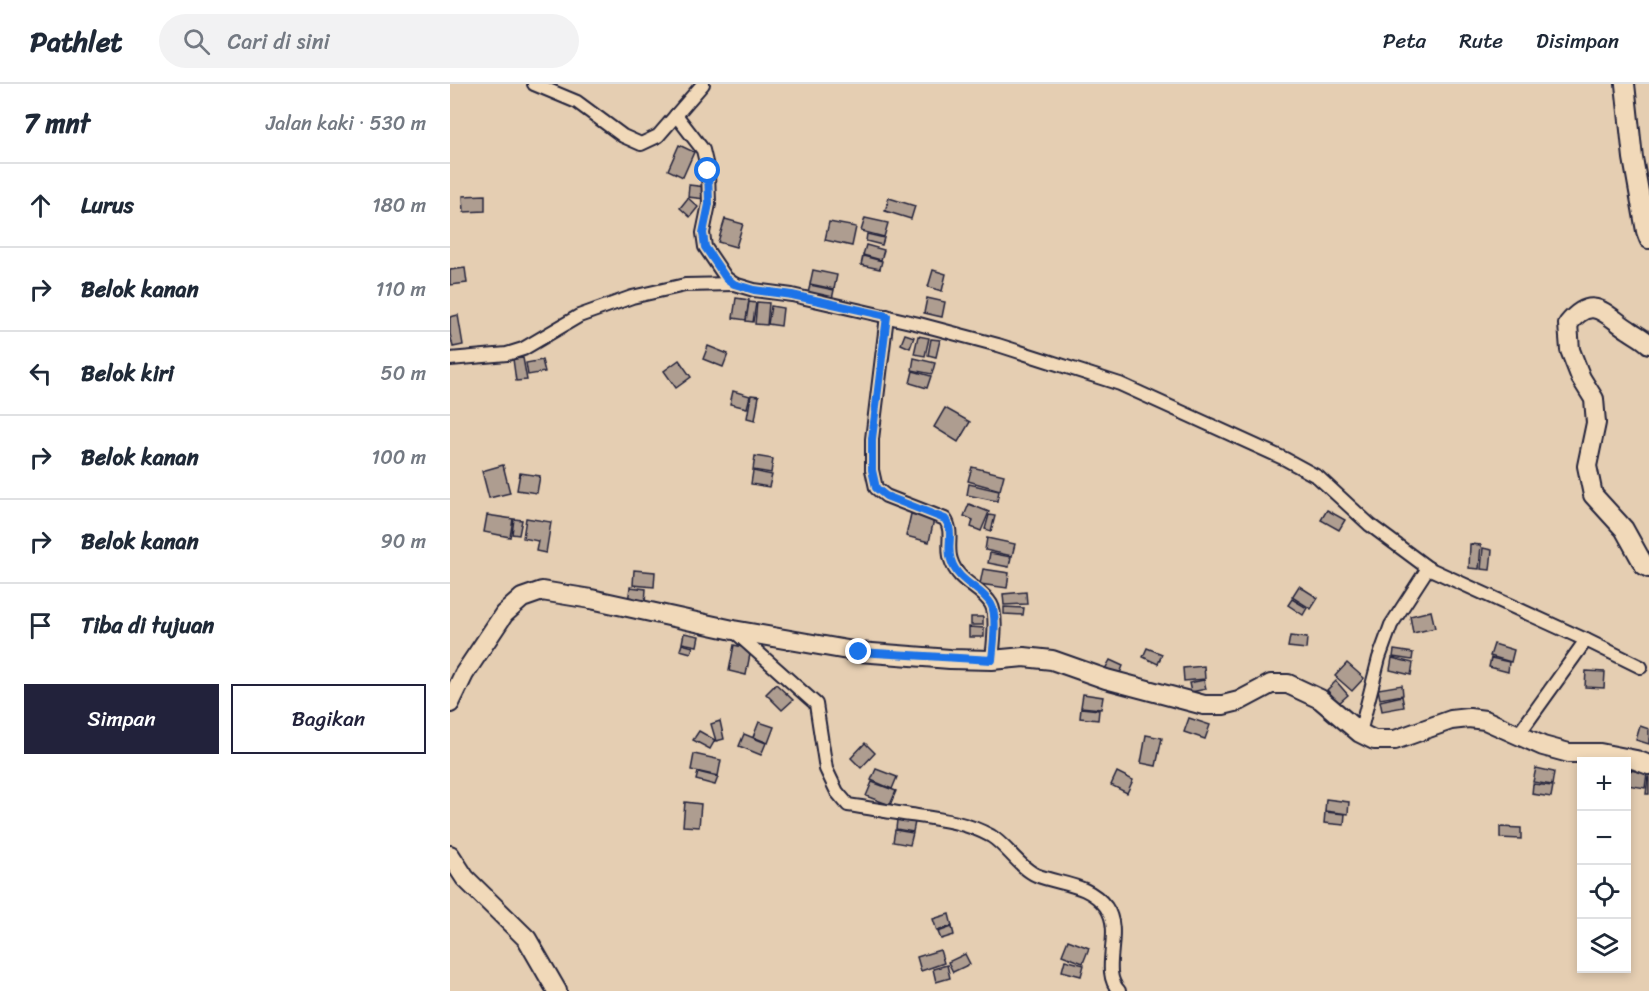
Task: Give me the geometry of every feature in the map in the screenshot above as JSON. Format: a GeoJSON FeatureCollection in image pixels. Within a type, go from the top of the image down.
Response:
{"type":"FeatureCollection","features":[{"type":"Feature","properties":{"kind":"street"},"geometry":{"type":"LineString","coordinates":[[534,84],[577,102],[623,136],[641,144],[658,136],[703,84]]}},
{"type":"Feature","properties":{"kind":"street"},"geometry":{"type":"LineString","coordinates":[[1624,84],[1633,158],[1649,239]]}},
{"type":"Feature","properties":{"kind":"street"},"geometry":{"type":"LineString","coordinates":[[676,115],[703,150],[708,171],[709,204],[703,233],[705,247],[726,278],[734,284]]}},
{"type":"Feature","properties":{"kind":"street"},"geometry":{"type":"LineString","coordinates":[[450,359],[507,354],[523,349],[579,316],[632,297],[685,285],[734,284],[887,316],[998,345],[1120,384],[1285,459],[1318,477],[1370,525],[1428,568],[1641,667]]}},
{"type":"Feature","properties":{"kind":"street"},"geometry":{"type":"LineString","coordinates":[[1649,344],[1603,311],[1591,308],[1576,314],[1568,324],[1570,350],[1581,378],[1594,399],[1596,423],[1587,466],[1593,495],[1624,529],[1644,565],[1649,568]]}},
{"type":"Feature","properties":{"kind":"street"},"geometry":{"type":"LineString","coordinates":[[887,316],[872,439],[872,470],[876,488],[886,496],[945,519],[950,525],[951,561],[962,579],[992,605],[994,617],[992,660]]}},
{"type":"Feature","properties":{"kind":"street"},"geometry":{"type":"LineString","coordinates":[[1360,733],[1379,658],[1391,625],[1428,568]]}},
{"type":"Feature","properties":{"kind":"street"},"geometry":{"type":"LineString","coordinates":[[450,703],[464,674],[504,614],[522,598],[542,591],[591,599],[733,630],[859,652],[992,660],[1024,657],[1052,660],[1106,680],[1204,705],[1223,705],[1239,701],[1270,684],[1288,684],[1320,699],[1360,733],[1374,740],[1395,740],[1451,720],[1469,718],[1485,720],[1518,735],[1569,753],[1600,753],[1649,765]]}},
{"type":"Feature","properties":{"kind":"street"},"geometry":{"type":"LineString","coordinates":[[733,630],[816,704],[826,769],[837,792],[848,805],[932,818],[974,828],[993,838],[1035,874],[1078,885],[1099,901],[1112,920],[1114,939],[1110,966],[1115,987],[1119,991]]}},
{"type":"Feature","properties":{"kind":"street"},"geometry":{"type":"LineString","coordinates":[[1518,735],[1586,640]]}},
{"type":"Feature","properties":{"kind":"street"},"geometry":{"type":"LineString","coordinates":[[450,855],[465,878],[527,939],[557,991]]}},
{"type":"Feature","properties":{"kind":"building"},"geometry":{"type":"Polygon","coordinates":[[[679,145],[694,152],[683,177],[668,170],[679,145]]]}},
{"type":"Feature","properties":{"kind":"building"},"geometry":{"type":"Polygon","coordinates":[[[689,185],[706,187],[705,199],[688,197],[689,185]]]}},
{"type":"Feature","properties":{"kind":"building"},"geometry":{"type":"Polygon","coordinates":[[[485,195],[485,211],[464,212],[463,196],[485,195]]]}},
{"type":"Feature","properties":{"kind":"building"},"geometry":{"type":"Polygon","coordinates":[[[688,198],[698,207],[690,217],[680,208],[688,198]]]}},
{"type":"Feature","properties":{"kind":"building"},"geometry":{"type":"Polygon","coordinates":[[[889,198],[915,206],[911,219],[885,211],[889,198]]]}},
{"type":"Feature","properties":{"kind":"building"},"geometry":{"type":"Polygon","coordinates":[[[865,218],[888,223],[884,237],[861,231],[865,218]]]}},
{"type":"Feature","properties":{"kind":"building"},"geometry":{"type":"Polygon","coordinates":[[[725,219],[743,224],[736,247],[718,242],[725,219]]]}},
{"type":"Feature","properties":{"kind":"building"},"geometry":{"type":"Polygon","coordinates":[[[829,222],[856,227],[852,246],[825,240],[829,222]]]}},
{"type":"Feature","properties":{"kind":"building"},"geometry":{"type":"Polygon","coordinates":[[[867,234],[884,238],[882,245],[866,241],[867,234]]]}},
{"type":"Feature","properties":{"kind":"building"},"geometry":{"type":"Polygon","coordinates":[[[866,245],[884,250],[881,260],[863,255],[866,245]]]}},
{"type":"Feature","properties":{"kind":"building"},"geometry":{"type":"Polygon","coordinates":[[[863,256],[882,261],[880,269],[861,265],[863,256]]]}},
{"type":"Feature","properties":{"kind":"building"},"geometry":{"type":"Polygon","coordinates":[[[465,268],[467,283],[450,285],[450,270],[465,268]]]}},
{"type":"Feature","properties":{"kind":"building"},"geometry":{"type":"Polygon","coordinates":[[[813,270],[837,275],[834,289],[810,284],[813,270]]]}},
{"type":"Feature","properties":{"kind":"building"},"geometry":{"type":"Polygon","coordinates":[[[933,270],[946,274],[942,291],[928,287],[933,270]]]}},
{"type":"Feature","properties":{"kind":"building"},"geometry":{"type":"Polygon","coordinates":[[[810,285],[834,290],[832,299],[808,293],[810,285]]]}},
{"type":"Feature","properties":{"kind":"building"},"geometry":{"type":"Polygon","coordinates":[[[736,298],[749,300],[746,320],[733,318],[736,298]]]}},
{"type":"Feature","properties":{"kind":"building"},"geometry":{"type":"Polygon","coordinates":[[[927,298],[945,302],[942,317],[924,313],[927,298]]]}},
{"type":"Feature","properties":{"kind":"building"},"geometry":{"type":"Polygon","coordinates":[[[749,302],[756,303],[753,322],[746,321],[749,302]]]}},
{"type":"Feature","properties":{"kind":"building"},"geometry":{"type":"Polygon","coordinates":[[[757,302],[769,303],[767,325],[755,324],[757,302]]]}},
{"type":"Feature","properties":{"kind":"building"},"geometry":{"type":"Polygon","coordinates":[[[771,306],[783,308],[781,326],[768,324],[771,306]]]}},
{"type":"Feature","properties":{"kind":"building"},"geometry":{"type":"Polygon","coordinates":[[[458,315],[463,345],[453,347],[450,317],[458,315]]]}},
{"type":"Feature","properties":{"kind":"building"},"geometry":{"type":"Polygon","coordinates":[[[905,334],[914,337],[910,348],[901,344],[905,334]]]}},
{"type":"Feature","properties":{"kind":"building"},"geometry":{"type":"Polygon","coordinates":[[[918,336],[929,338],[925,356],[914,354],[918,336]]]}},
{"type":"Feature","properties":{"kind":"building"},"geometry":{"type":"Polygon","coordinates":[[[931,339],[940,340],[936,357],[928,355],[931,339]]]}},
{"type":"Feature","properties":{"kind":"building"},"geometry":{"type":"Polygon","coordinates":[[[708,346],[728,354],[723,367],[703,359],[708,346]]]}},
{"type":"Feature","properties":{"kind":"building"},"geometry":{"type":"Polygon","coordinates":[[[523,358],[527,380],[516,381],[513,359],[523,358]]]}},
{"type":"Feature","properties":{"kind":"building"},"geometry":{"type":"Polygon","coordinates":[[[914,358],[935,363],[932,374],[912,370],[914,358]]]}},
{"type":"Feature","properties":{"kind":"building"},"geometry":{"type":"Polygon","coordinates":[[[542,360],[545,372],[528,375],[526,363],[542,360]]]}},
{"type":"Feature","properties":{"kind":"building"},"geometry":{"type":"Polygon","coordinates":[[[679,360],[691,377],[676,388],[664,371],[679,360]]]}},
{"type":"Feature","properties":{"kind":"building"},"geometry":{"type":"Polygon","coordinates":[[[913,371],[931,376],[927,388],[910,383],[913,371]]]}},
{"type":"Feature","properties":{"kind":"building"},"geometry":{"type":"Polygon","coordinates":[[[733,391],[750,396],[747,408],[730,404],[733,391]]]}},
{"type":"Feature","properties":{"kind":"building"},"geometry":{"type":"Polygon","coordinates":[[[751,395],[759,396],[755,420],[747,418],[751,395]]]}},
{"type":"Feature","properties":{"kind":"building"},"geometry":{"type":"Polygon","coordinates":[[[945,408],[970,422],[958,442],[934,427],[945,408]]]}},
{"type":"Feature","properties":{"kind":"building"},"geometry":{"type":"Polygon","coordinates":[[[755,456],[773,459],[771,473],[753,470],[755,456]]]}},
{"type":"Feature","properties":{"kind":"building"},"geometry":{"type":"Polygon","coordinates":[[[503,465],[510,493],[489,498],[482,471],[503,465]]]}},
{"type":"Feature","properties":{"kind":"building"},"geometry":{"type":"Polygon","coordinates":[[[972,467],[1004,475],[1000,490],[968,481],[972,467]]]}},
{"type":"Feature","properties":{"kind":"building"},"geometry":{"type":"Polygon","coordinates":[[[753,471],[772,475],[769,487],[751,484],[753,471]]]}},
{"type":"Feature","properties":{"kind":"building"},"geometry":{"type":"Polygon","coordinates":[[[520,473],[540,476],[537,493],[517,490],[520,473]]]}},
{"type":"Feature","properties":{"kind":"building"},"geometry":{"type":"Polygon","coordinates":[[[969,484],[999,491],[997,501],[967,495],[969,484]]]}},
{"type":"Feature","properties":{"kind":"building"},"geometry":{"type":"Polygon","coordinates":[[[969,504],[989,512],[981,531],[971,527],[973,520],[964,516],[969,504]]]}},
{"type":"Feature","properties":{"kind":"building"},"geometry":{"type":"Polygon","coordinates":[[[1327,510],[1345,520],[1339,530],[1321,520],[1327,510]]]}},
{"type":"Feature","properties":{"kind":"building"},"geometry":{"type":"Polygon","coordinates":[[[911,514],[934,519],[929,542],[906,536],[911,514]]]}},
{"type":"Feature","properties":{"kind":"building"},"geometry":{"type":"Polygon","coordinates":[[[487,515],[513,519],[510,537],[484,532],[487,515]]]}},
{"type":"Feature","properties":{"kind":"building"},"geometry":{"type":"Polygon","coordinates":[[[989,515],[995,516],[991,531],[985,529],[989,515]]]}},
{"type":"Feature","properties":{"kind":"building"},"geometry":{"type":"Polygon","coordinates":[[[526,518],[551,522],[546,553],[536,551],[538,541],[523,538],[526,518]]]}},
{"type":"Feature","properties":{"kind":"building"},"geometry":{"type":"Polygon","coordinates":[[[514,519],[522,520],[519,535],[512,534],[514,519]]]}},
{"type":"Feature","properties":{"kind":"building"},"geometry":{"type":"Polygon","coordinates":[[[987,538],[1015,544],[1012,556],[985,550],[987,538]]]}},
{"type":"Feature","properties":{"kind":"building"},"geometry":{"type":"Polygon","coordinates":[[[1470,544],[1481,545],[1479,569],[1469,568],[1470,544]]]}},
{"type":"Feature","properties":{"kind":"building"},"geometry":{"type":"Polygon","coordinates":[[[1483,548],[1492,550],[1490,570],[1481,569],[1483,548]]]}},
{"type":"Feature","properties":{"kind":"building"},"geometry":{"type":"Polygon","coordinates":[[[990,553],[1011,557],[1009,567],[988,563],[990,553]]]}},
{"type":"Feature","properties":{"kind":"building"},"geometry":{"type":"Polygon","coordinates":[[[983,569],[1009,573],[1007,588],[980,584],[983,569]]]}},
{"type":"Feature","properties":{"kind":"building"},"geometry":{"type":"Polygon","coordinates":[[[634,570],[655,572],[654,587],[633,585],[634,570]]]}},
{"type":"Feature","properties":{"kind":"building"},"geometry":{"type":"Polygon","coordinates":[[[1299,586],[1318,598],[1311,609],[1292,597],[1299,586]]]}},
{"type":"Feature","properties":{"kind":"building"},"geometry":{"type":"Polygon","coordinates":[[[630,587],[646,589],[645,604],[628,602],[630,587]]]}},
{"type":"Feature","properties":{"kind":"building"},"geometry":{"type":"Polygon","coordinates":[[[1026,592],[1027,604],[1004,605],[1003,594],[1026,592]]]}},
{"type":"Feature","properties":{"kind":"building"},"geometry":{"type":"Polygon","coordinates":[[[1292,599],[1307,608],[1303,615],[1288,605],[1292,599]]]}},
{"type":"Feature","properties":{"kind":"building"},"geometry":{"type":"Polygon","coordinates":[[[1004,607],[1024,608],[1023,615],[1004,614],[1004,607]]]}},
{"type":"Feature","properties":{"kind":"building"},"geometry":{"type":"Polygon","coordinates":[[[1431,611],[1435,628],[1413,633],[1410,616],[1431,611]]]}},
{"type":"Feature","properties":{"kind":"building"},"geometry":{"type":"Polygon","coordinates":[[[971,617],[983,617],[983,625],[971,625],[971,617]]]}},
{"type":"Feature","properties":{"kind":"building"},"geometry":{"type":"Polygon","coordinates":[[[969,627],[984,628],[984,637],[969,637],[969,627]]]}},
{"type":"Feature","properties":{"kind":"building"},"geometry":{"type":"Polygon","coordinates":[[[684,633],[699,636],[697,646],[682,643],[684,633]]]}},
{"type":"Feature","properties":{"kind":"building"},"geometry":{"type":"Polygon","coordinates":[[[1290,636],[1307,638],[1306,649],[1288,647],[1290,636]]]}},
{"type":"Feature","properties":{"kind":"building"},"geometry":{"type":"Polygon","coordinates":[[[682,644],[693,647],[691,653],[680,650],[682,644]]]}},
{"type":"Feature","properties":{"kind":"building"},"geometry":{"type":"Polygon","coordinates":[[[1494,644],[1514,650],[1511,662],[1490,656],[1494,644]]]}},
{"type":"Feature","properties":{"kind":"building"},"geometry":{"type":"Polygon","coordinates":[[[734,645],[751,649],[746,675],[729,671],[734,645]]]}},
{"type":"Feature","properties":{"kind":"building"},"geometry":{"type":"Polygon","coordinates":[[[1147,648],[1162,654],[1158,664],[1143,657],[1147,648]]]}},
{"type":"Feature","properties":{"kind":"building"},"geometry":{"type":"Polygon","coordinates":[[[1394,650],[1413,653],[1412,660],[1393,657],[1394,650]]]}},
{"type":"Feature","properties":{"kind":"building"},"geometry":{"type":"Polygon","coordinates":[[[1392,658],[1413,663],[1411,675],[1390,670],[1392,658]]]}},
{"type":"Feature","properties":{"kind":"building"},"geometry":{"type":"Polygon","coordinates":[[[1491,658],[1509,662],[1508,672],[1489,667],[1491,658]]]}},
{"type":"Feature","properties":{"kind":"building"},"geometry":{"type":"Polygon","coordinates":[[[1110,660],[1123,666],[1118,678],[1104,671],[1110,660]]]}},
{"type":"Feature","properties":{"kind":"building"},"geometry":{"type":"Polygon","coordinates":[[[1347,663],[1364,678],[1352,691],[1335,676],[1347,663]]]}},
{"type":"Feature","properties":{"kind":"building"},"geometry":{"type":"Polygon","coordinates":[[[1204,666],[1205,679],[1184,681],[1183,668],[1204,666]]]}},
{"type":"Feature","properties":{"kind":"building"},"geometry":{"type":"Polygon","coordinates":[[[1586,671],[1605,672],[1604,688],[1585,687],[1586,671]]]}},
{"type":"Feature","properties":{"kind":"building"},"geometry":{"type":"Polygon","coordinates":[[[1204,680],[1206,689],[1191,692],[1189,683],[1204,680]]]}},
{"type":"Feature","properties":{"kind":"building"},"geometry":{"type":"Polygon","coordinates":[[[1336,681],[1348,695],[1339,703],[1327,690],[1336,681]]]}},
{"type":"Feature","properties":{"kind":"building"},"geometry":{"type":"Polygon","coordinates":[[[776,684],[793,700],[782,710],[766,694],[776,684]]]}},
{"type":"Feature","properties":{"kind":"building"},"geometry":{"type":"Polygon","coordinates":[[[1402,685],[1403,695],[1380,699],[1378,689],[1402,685]]]}},
{"type":"Feature","properties":{"kind":"building"},"geometry":{"type":"Polygon","coordinates":[[[1083,694],[1103,697],[1101,709],[1081,707],[1083,694]]]}},
{"type":"Feature","properties":{"kind":"building"},"geometry":{"type":"Polygon","coordinates":[[[1402,696],[1404,707],[1382,711],[1380,701],[1402,696]]]}},
{"type":"Feature","properties":{"kind":"building"},"geometry":{"type":"Polygon","coordinates":[[[1081,708],[1099,710],[1098,720],[1080,718],[1081,708]]]}},
{"type":"Feature","properties":{"kind":"building"},"geometry":{"type":"Polygon","coordinates":[[[1189,718],[1210,725],[1205,739],[1184,732],[1189,718]]]}},
{"type":"Feature","properties":{"kind":"building"},"geometry":{"type":"Polygon","coordinates":[[[720,721],[724,739],[716,741],[711,724],[720,721]]]}},
{"type":"Feature","properties":{"kind":"building"},"geometry":{"type":"Polygon","coordinates":[[[759,722],[774,727],[768,743],[753,737],[759,722]]]}},
{"type":"Feature","properties":{"kind":"building"},"geometry":{"type":"Polygon","coordinates":[[[1640,726],[1649,729],[1649,744],[1636,740],[1640,726]]]}},
{"type":"Feature","properties":{"kind":"building"},"geometry":{"type":"Polygon","coordinates":[[[699,731],[715,740],[710,749],[693,740],[699,731]]]}},
{"type":"Feature","properties":{"kind":"building"},"geometry":{"type":"Polygon","coordinates":[[[744,734],[766,743],[761,755],[739,746],[744,734]]]}},
{"type":"Feature","properties":{"kind":"building"},"geometry":{"type":"Polygon","coordinates":[[[1146,735],[1162,738],[1156,766],[1141,763],[1146,735]]]}},
{"type":"Feature","properties":{"kind":"building"},"geometry":{"type":"Polygon","coordinates":[[[865,743],[875,753],[861,768],[851,758],[865,743]]]}},
{"type":"Feature","properties":{"kind":"building"},"geometry":{"type":"Polygon","coordinates":[[[694,754],[721,760],[718,776],[691,770],[694,754]]]}},
{"type":"Feature","properties":{"kind":"building"},"geometry":{"type":"Polygon","coordinates":[[[1536,768],[1554,772],[1552,785],[1533,782],[1536,768]]]}},
{"type":"Feature","properties":{"kind":"building"},"geometry":{"type":"Polygon","coordinates":[[[876,769],[897,777],[892,789],[871,780],[876,769]]]}},
{"type":"Feature","properties":{"kind":"building"},"geometry":{"type":"Polygon","coordinates":[[[1631,770],[1647,773],[1645,788],[1631,786],[1631,770]]]}},
{"type":"Feature","properties":{"kind":"building"},"geometry":{"type":"Polygon","coordinates":[[[698,772],[718,777],[715,785],[696,780],[698,772]]]}},
{"type":"Feature","properties":{"kind":"building"},"geometry":{"type":"Polygon","coordinates":[[[1117,772],[1133,780],[1127,793],[1111,785],[1117,772]]]}},
{"type":"Feature","properties":{"kind":"building"},"geometry":{"type":"Polygon","coordinates":[[[1648,777],[1649,794],[1646,794],[1648,777]]]}},
{"type":"Feature","properties":{"kind":"building"},"geometry":{"type":"Polygon","coordinates":[[[872,782],[896,791],[890,805],[866,796],[872,782]]]}},
{"type":"Feature","properties":{"kind":"building"},"geometry":{"type":"Polygon","coordinates":[[[1533,784],[1553,786],[1551,797],[1532,794],[1533,784]]]}},
{"type":"Feature","properties":{"kind":"building"},"geometry":{"type":"Polygon","coordinates":[[[1326,799],[1349,802],[1348,814],[1325,811],[1326,799]]]}},
{"type":"Feature","properties":{"kind":"building"},"geometry":{"type":"Polygon","coordinates":[[[685,802],[701,804],[699,827],[683,826],[685,802]]]}},
{"type":"Feature","properties":{"kind":"building"},"geometry":{"type":"Polygon","coordinates":[[[1325,812],[1345,814],[1344,825],[1324,823],[1325,812]]]}},
{"type":"Feature","properties":{"kind":"building"},"geometry":{"type":"Polygon","coordinates":[[[897,820],[915,822],[913,832],[896,829],[897,820]]]}},
{"type":"Feature","properties":{"kind":"building"},"geometry":{"type":"Polygon","coordinates":[[[1500,827],[1521,828],[1521,839],[1500,838],[1500,827]]]}},
{"type":"Feature","properties":{"kind":"building"},"geometry":{"type":"Polygon","coordinates":[[[895,830],[913,833],[910,845],[893,842],[895,830]]]}},
{"type":"Feature","properties":{"kind":"building"},"geometry":{"type":"Polygon","coordinates":[[[949,914],[952,926],[937,931],[933,919],[949,914]]]}},
{"type":"Feature","properties":{"kind":"building"},"geometry":{"type":"Polygon","coordinates":[[[952,927],[954,935],[941,939],[938,932],[952,927]]]}},
{"type":"Feature","properties":{"kind":"building"},"geometry":{"type":"Polygon","coordinates":[[[1068,940],[1089,948],[1083,963],[1062,955],[1068,940]]]}},
{"type":"Feature","properties":{"kind":"building"},"geometry":{"type":"Polygon","coordinates":[[[940,950],[944,963],[921,971],[917,957],[940,950]]]}},
{"type":"Feature","properties":{"kind":"building"},"geometry":{"type":"Polygon","coordinates":[[[965,954],[970,964],[953,972],[948,962],[965,954]]]}},
{"type":"Feature","properties":{"kind":"building"},"geometry":{"type":"Polygon","coordinates":[[[1065,960],[1084,965],[1081,976],[1062,971],[1065,960]]]}},
{"type":"Feature","properties":{"kind":"building"},"geometry":{"type":"Polygon","coordinates":[[[947,965],[950,978],[936,982],[933,969],[947,965]]]}},
{"type":"Feature","properties":{"kind":"route"},"geometry":{"type":"LineString","coordinates":[[708,171],[709,204],[703,233],[705,247],[726,278],[734,284],[754,290],[792,295],[887,316],[872,439],[872,470],[876,488],[886,496],[945,519],[950,525],[951,561],[962,579],[992,605],[994,617],[992,660],[859,652]]}}]}
